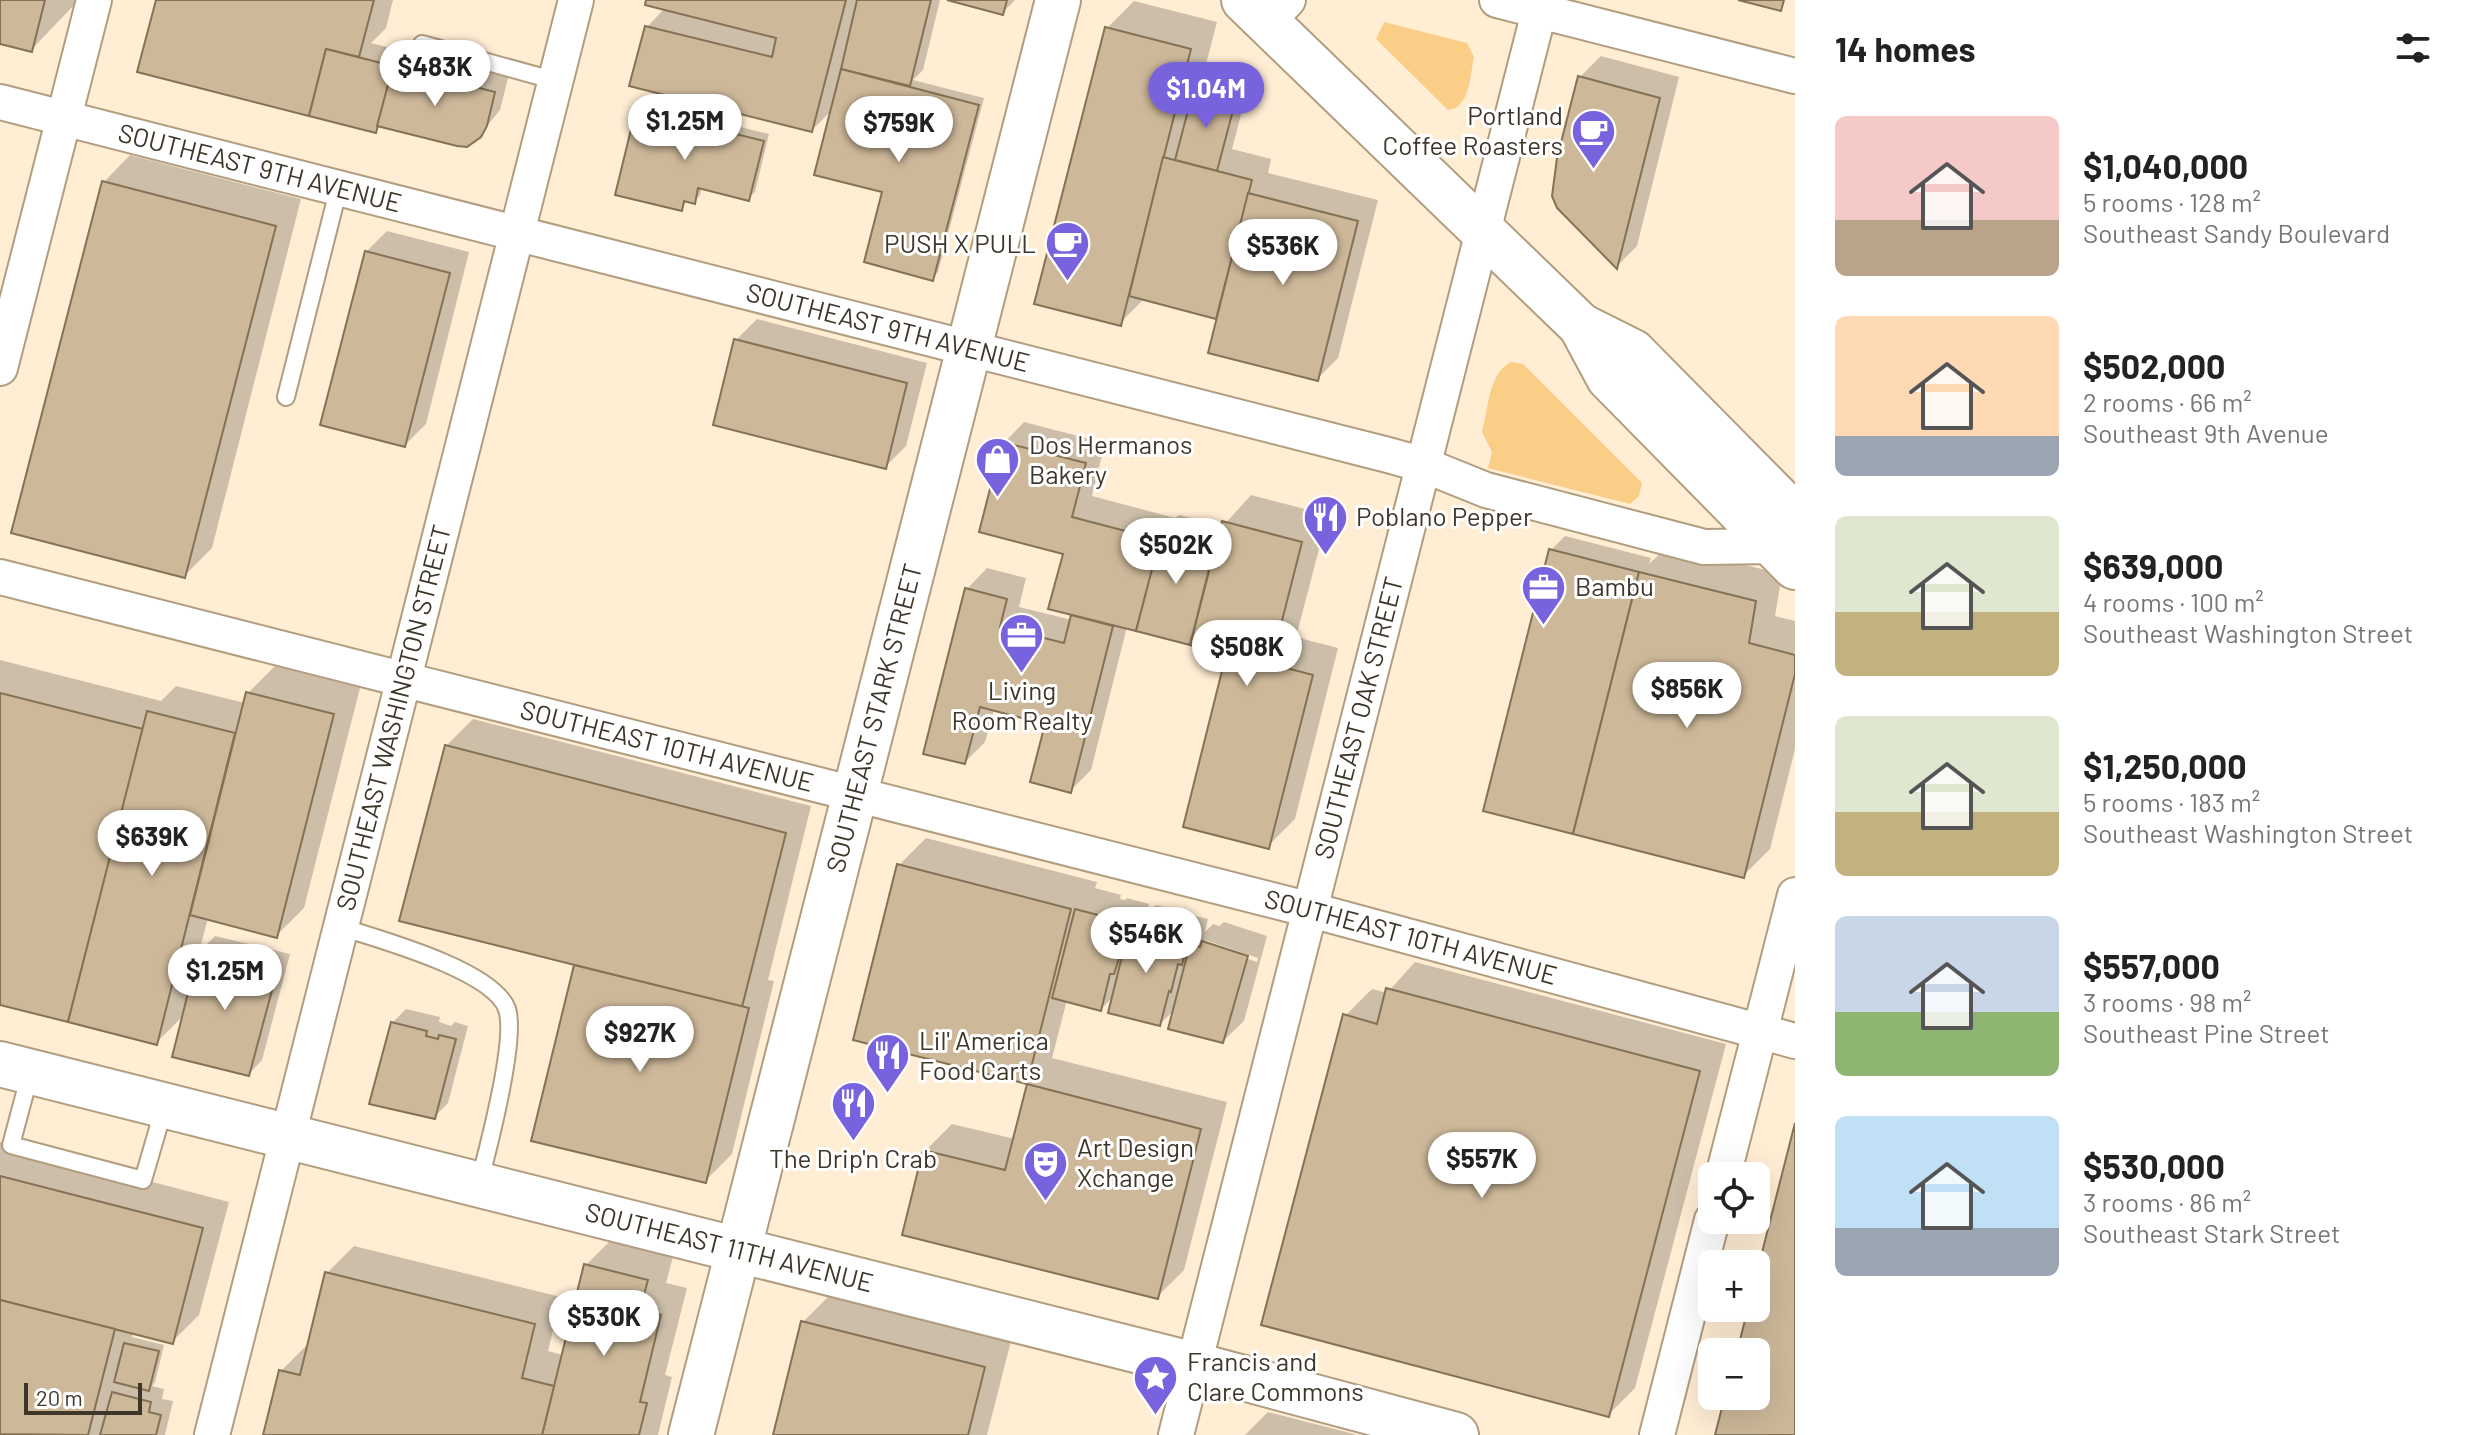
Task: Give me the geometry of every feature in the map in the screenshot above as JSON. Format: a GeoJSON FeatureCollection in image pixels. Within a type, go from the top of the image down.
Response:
{"type":"FeatureCollection","features":[{"type":"Feature","properties":{"kind":"street"},"geometry":{"type":"LineString","coordinates":[[0,368],[94,0]]}},
{"type":"Feature","properties":{"kind":"street","name":"SOUTHEAST WASHINGTON STREET"},"geometry":{"type":"LineString","coordinates":[[212,1435],[576,0]]}},
{"type":"Feature","properties":{"kind":"street","name":"SOUTHEAST STARK STREET"},"geometry":{"type":"LineString","coordinates":[[691,1435],[1058,0]]}},
{"type":"Feature","properties":{"kind":"street"},"geometry":{"type":"LineString","coordinates":[[1497,0],[1540,5],[1795,76]]}},
{"type":"Feature","properties":{"kind":"street","name":"SOUTHEAST OAK STREET"},"geometry":{"type":"LineString","coordinates":[[1176,1435],[1540,5]]}},
{"type":"Feature","properties":{"kind":"street"},"geometry":{"type":"LineString","coordinates":[[1266,7],[1581,326],[1633,352],[1788,543]]}},
{"type":"Feature","properties":{"kind":"street","name":"SOUTHEAST 9TH AVENUE"},"geometry":{"type":"LineString","coordinates":[[0,102],[1424,465],[1486,490],[1704,547],[1788,543]]}},
{"type":"Feature","properties":{"kind":"street","name":"SOUTHEAST 10TH AVENUE"},"geometry":{"type":"LineString","coordinates":[[0,577],[1311,910],[1795,1041]]}},
{"type":"Feature","properties":{"kind":"street"},"geometry":{"type":"LineString","coordinates":[[1727,1162],[1795,895]]}},
{"type":"Feature","properties":{"kind":"street","name":"SOUTHEAST 11TH AVENUE"},"geometry":{"type":"LineString","coordinates":[[15,1068],[1195,1365],[1456,1435]]}},
{"type":"Feature","properties":{"kind":"street"},"geometry":{"type":"LineString","coordinates":[[1657,1435],[1708,1234]]}},
{"type":"Feature","properties":{"kind":"lane"},"geometry":{"type":"LineString","coordinates":[[422,44],[556,81]]}},
{"type":"Feature","properties":{"kind":"lane"},"geometry":{"type":"LineString","coordinates":[[286,397],[339,187]]}},
{"type":"Feature","properties":{"kind":"lane"},"geometry":{"type":"LineString","coordinates":[[341,927],[459,968],[497,996],[506,1008],[508,1040],[478,1186]]}},
{"type":"Feature","properties":{"kind":"lane"},"geometry":{"type":"LineString","coordinates":[[15,1068],[11,1145],[143,1180],[165,1106]]}},
{"type":"Feature","properties":{"kind":"shaded area"},"geometry":{"type":"Polygon","coordinates":[[[1384,22],[1467,43],[1474,57],[1468,90],[1461,103],[1448,110],[1376,39],[1384,22]]]}},
{"type":"Feature","properties":{"kind":"shaded area"},"geometry":{"type":"Polygon","coordinates":[[[1511,362],[1523,364],[1642,483],[1639,496],[1630,504],[1488,468],[1492,452],[1482,432],[1488,403],[1498,374],[1511,362]]]}},
{"type":"Feature","properties":{"kind":"building"},"geometry":{"type":"Polygon","coordinates":[[[0,0],[45,0],[32,52],[0,44],[0,0]]]}},
{"type":"Feature","properties":{"kind":"building"},"geometry":{"type":"Polygon","coordinates":[[[156,0],[374,0],[359,57],[326,49],[309,116],[137,72],[156,0]]]}},
{"type":"Feature","properties":{"kind":"building"},"geometry":{"type":"Polygon","coordinates":[[[646,0],[846,0],[812,132],[629,86],[645,26],[772,57],[776,38],[645,5],[646,0]]]}},
{"type":"Feature","properties":{"kind":"building"},"geometry":{"type":"Polygon","coordinates":[[[857,0],[931,0],[910,86],[841,69],[857,0]]]}},
{"type":"Feature","properties":{"kind":"building"},"geometry":{"type":"Polygon","coordinates":[[[947,0],[1007,0],[1003,15],[947,0]]]}},
{"type":"Feature","properties":{"kind":"building"},"geometry":{"type":"Polygon","coordinates":[[[1738,0],[1784,0],[1781,11],[1738,0]]]}},
{"type":"Feature","properties":{"kind":"building"},"geometry":{"type":"Polygon","coordinates":[[[1105,27],[1191,49],[1121,326],[1034,304],[1105,27]]]}},
{"type":"Feature","properties":{"kind":"building"},"geometry":{"type":"Polygon","coordinates":[[[326,49],[393,66],[376,133],[309,116],[326,49]]]}},
{"type":"Feature","properties":{"kind":"building"},"geometry":{"type":"Polygon","coordinates":[[[393,66],[495,92],[487,126],[481,137],[467,147],[457,146],[377,126],[393,66]]]}},
{"type":"Feature","properties":{"kind":"building"},"geometry":{"type":"Polygon","coordinates":[[[841,69],[979,105],[933,281],[864,262],[882,192],[814,175],[841,69]]]}},
{"type":"Feature","properties":{"kind":"building"},"geometry":{"type":"Polygon","coordinates":[[[1578,76],[1660,98],[1617,269],[1557,208],[1552,196],[1557,158],[1578,76]]]}},
{"type":"Feature","properties":{"kind":"building"},"geometry":{"type":"Polygon","coordinates":[[[1194,88],[1236,99],[1217,171],[1175,160],[1194,88]]]}},
{"type":"Feature","properties":{"kind":"building"},"geometry":{"type":"Polygon","coordinates":[[[636,109],[764,141],[749,201],[698,188],[695,204],[684,201],[682,211],[615,195],[636,109]]]}},
{"type":"Feature","properties":{"kind":"building"},"geometry":{"type":"Polygon","coordinates":[[[1163,157],[1252,180],[1216,319],[1129,296],[1163,157]]]}},
{"type":"Feature","properties":{"kind":"building"},"geometry":{"type":"Polygon","coordinates":[[[102,181],[276,226],[185,578],[11,533],[102,181]]]}},
{"type":"Feature","properties":{"kind":"building"},"geometry":{"type":"Polygon","coordinates":[[[1248,193],[1358,221],[1318,381],[1208,353],[1248,193]]]}},
{"type":"Feature","properties":{"kind":"building"},"geometry":{"type":"Polygon","coordinates":[[[365,251],[450,273],[405,447],[320,425],[365,251]]]}},
{"type":"Feature","properties":{"kind":"building"},"geometry":{"type":"Polygon","coordinates":[[[734,339],[907,383],[886,469],[713,425],[734,339]]]}},
{"type":"Feature","properties":{"kind":"building"},"geometry":{"type":"Polygon","coordinates":[[[1002,442],[1086,463],[1072,517],[1160,540],[1136,631],[1048,609],[1063,554],[979,532],[1002,442]]]}},
{"type":"Feature","properties":{"kind":"building"},"geometry":{"type":"Polygon","coordinates":[[[1222,521],[1302,542],[1271,664],[1313,675],[1269,849],[1183,827],[1226,655],[1190,645],[1222,521]]]}},
{"type":"Feature","properties":{"kind":"building"},"geometry":{"type":"Polygon","coordinates":[[[1163,527],[1216,541],[1190,645],[1136,631],[1163,527]]]}},
{"type":"Feature","properties":{"kind":"building"},"geometry":{"type":"Polygon","coordinates":[[[1549,549],[1639,572],[1573,834],[1483,811],[1549,549]]]}},
{"type":"Feature","properties":{"kind":"building"},"geometry":{"type":"Polygon","coordinates":[[[1639,572],[1756,601],[1749,643],[1795,655],[1795,674],[1744,878],[1573,834],[1639,572]]]}},
{"type":"Feature","properties":{"kind":"building","name":"Living Room Realty"},"geometry":{"type":"Polygon","coordinates":[[[965,588],[1007,599],[1000,627],[1064,643],[1071,615],[1113,626],[1071,793],[1030,782],[1045,724],[980,707],[965,764],[923,754],[965,588]]]}},
{"type":"Feature","properties":{"kind":"building"},"geometry":{"type":"Polygon","coordinates":[[[246,692],[334,714],[277,938],[190,915],[246,692]]]}},
{"type":"Feature","properties":{"kind":"building"},"geometry":{"type":"Polygon","coordinates":[[[0,693],[143,729],[68,1022],[0,1005],[0,693]]]}},
{"type":"Feature","properties":{"kind":"building"},"geometry":{"type":"Polygon","coordinates":[[[147,711],[235,733],[157,1045],[68,1022],[147,711]]]}},
{"type":"Feature","properties":{"kind":"building"},"geometry":{"type":"Polygon","coordinates":[[[445,745],[786,833],[742,1007],[399,921],[445,745]]]}},
{"type":"Feature","properties":{"kind":"building"},"geometry":{"type":"Polygon","coordinates":[[[897,864],[1071,909],[1027,1084],[853,1040],[897,864]]]}},
{"type":"Feature","properties":{"kind":"building"},"geometry":{"type":"Polygon","coordinates":[[[1075,909],[1102,916],[1101,920],[1104,921],[1105,918],[1130,924],[1114,974],[1110,974],[1101,1011],[1052,998],[1075,909]]]}},
{"type":"Feature","properties":{"kind":"building"},"geometry":{"type":"Polygon","coordinates":[[[1134,924],[1160,931],[1158,936],[1164,937],[1164,934],[1188,940],[1160,1026],[1108,1013],[1129,928],[1132,929],[1134,924]]]}},
{"type":"Feature","properties":{"kind":"building"},"geometry":{"type":"Polygon","coordinates":[[[1202,941],[1248,956],[1223,1043],[1168,1029],[1190,944],[1200,947],[1202,941]]]}},
{"type":"Feature","properties":{"kind":"building"},"geometry":{"type":"Polygon","coordinates":[[[199,949],[278,968],[249,1076],[172,1057],[199,949]]]}},
{"type":"Feature","properties":{"kind":"building"},"geometry":{"type":"Polygon","coordinates":[[[574,965],[749,1008],[706,1183],[531,1141],[574,965]]]}},
{"type":"Feature","properties":{"kind":"building"},"geometry":{"type":"Polygon","coordinates":[[[1386,988],[1700,1071],[1609,1417],[1261,1325],[1343,1014],[1377,1024],[1386,988]]]}},
{"type":"Feature","properties":{"kind":"building"},"geometry":{"type":"Polygon","coordinates":[[[391,1022],[427,1031],[426,1036],[456,1039],[435,1119],[369,1104],[391,1022]]]}},
{"type":"Feature","properties":{"kind":"building","name":"Art Design Xchange"},"geometry":{"type":"Polygon","coordinates":[[[1027,1084],[1201,1129],[1158,1299],[902,1235],[923,1150],[1005,1170],[1027,1084]]]}},
{"type":"Feature","properties":{"kind":"building"},"geometry":{"type":"Polygon","coordinates":[[[1795,1123],[1795,1435],[1715,1435],[1721,1410],[1770,1410],[1770,1338],[1740,1338],[1744,1322],[1770,1322],[1770,1250],[1763,1250],[1767,1234],[1770,1234],[1770,1221],[1795,1123]]]}},
{"type":"Feature","properties":{"kind":"building"},"geometry":{"type":"Polygon","coordinates":[[[0,1176],[203,1228],[173,1344],[0,1300],[0,1176]]]}},
{"type":"Feature","properties":{"kind":"building"},"geometry":{"type":"Polygon","coordinates":[[[584,1264],[648,1280],[640,1309],[661,1315],[640,1402],[647,1403],[639,1435],[542,1435],[584,1264]]]}},
{"type":"Feature","properties":{"kind":"building"},"geometry":{"type":"Polygon","coordinates":[[[325,1272],[535,1324],[522,1378],[554,1386],[542,1435],[263,1435],[279,1370],[300,1375],[325,1272]]]}},
{"type":"Feature","properties":{"kind":"building"},"geometry":{"type":"Polygon","coordinates":[[[0,1300],[115,1329],[88,1435],[0,1434],[0,1300]]]}},
{"type":"Feature","properties":{"kind":"building"},"geometry":{"type":"Polygon","coordinates":[[[801,1321],[985,1367],[968,1435],[773,1435],[801,1321]]]}},
{"type":"Feature","properties":{"kind":"building"},"geometry":{"type":"Polygon","coordinates":[[[124,1343],[159,1351],[149,1391],[114,1382],[124,1343]]]}},
{"type":"Feature","properties":{"kind":"building"},"geometry":{"type":"Polygon","coordinates":[[[112,1392],[151,1402],[149,1412],[161,1415],[156,1435],[100,1435],[112,1392]]]}},
{"type":"Feature","properties":{"kind":"place","name":"Portland Coffee Roasters"},"geometry":{"type":"Point","coordinates":[1594,170]}},
{"type":"Feature","properties":{"kind":"place","name":"PUSH X PULL"},"geometry":{"type":"Point","coordinates":[1067,283]}},
{"type":"Feature","properties":{"kind":"place","name":"Dos Hermanos Bakery"},"geometry":{"type":"Point","coordinates":[998,499]}},
{"type":"Feature","properties":{"kind":"place","name":"Poblano Pepper"},"geometry":{"type":"Point","coordinates":[1325,556]}},
{"type":"Feature","properties":{"kind":"place","name":"Bambu"},"geometry":{"type":"Point","coordinates":[1544,626]}},
{"type":"Feature","properties":{"kind":"place","name":"Living Room Realty"},"geometry":{"type":"Point","coordinates":[1022,675]}},
{"type":"Feature","properties":{"kind":"place","name":"Lil' America Food Carts"},"geometry":{"type":"Point","coordinates":[888,1095]}},
{"type":"Feature","properties":{"kind":"place","name":"The Drip'n Crab"},"geometry":{"type":"Point","coordinates":[853,1143]}},
{"type":"Feature","properties":{"kind":"place","name":"Art Design Xchange"},"geometry":{"type":"Point","coordinates":[1046,1202]}},
{"type":"Feature","properties":{"kind":"place","name":"Francis and Clare Commons"},"geometry":{"type":"Point","coordinates":[1156,1416]}}]}
